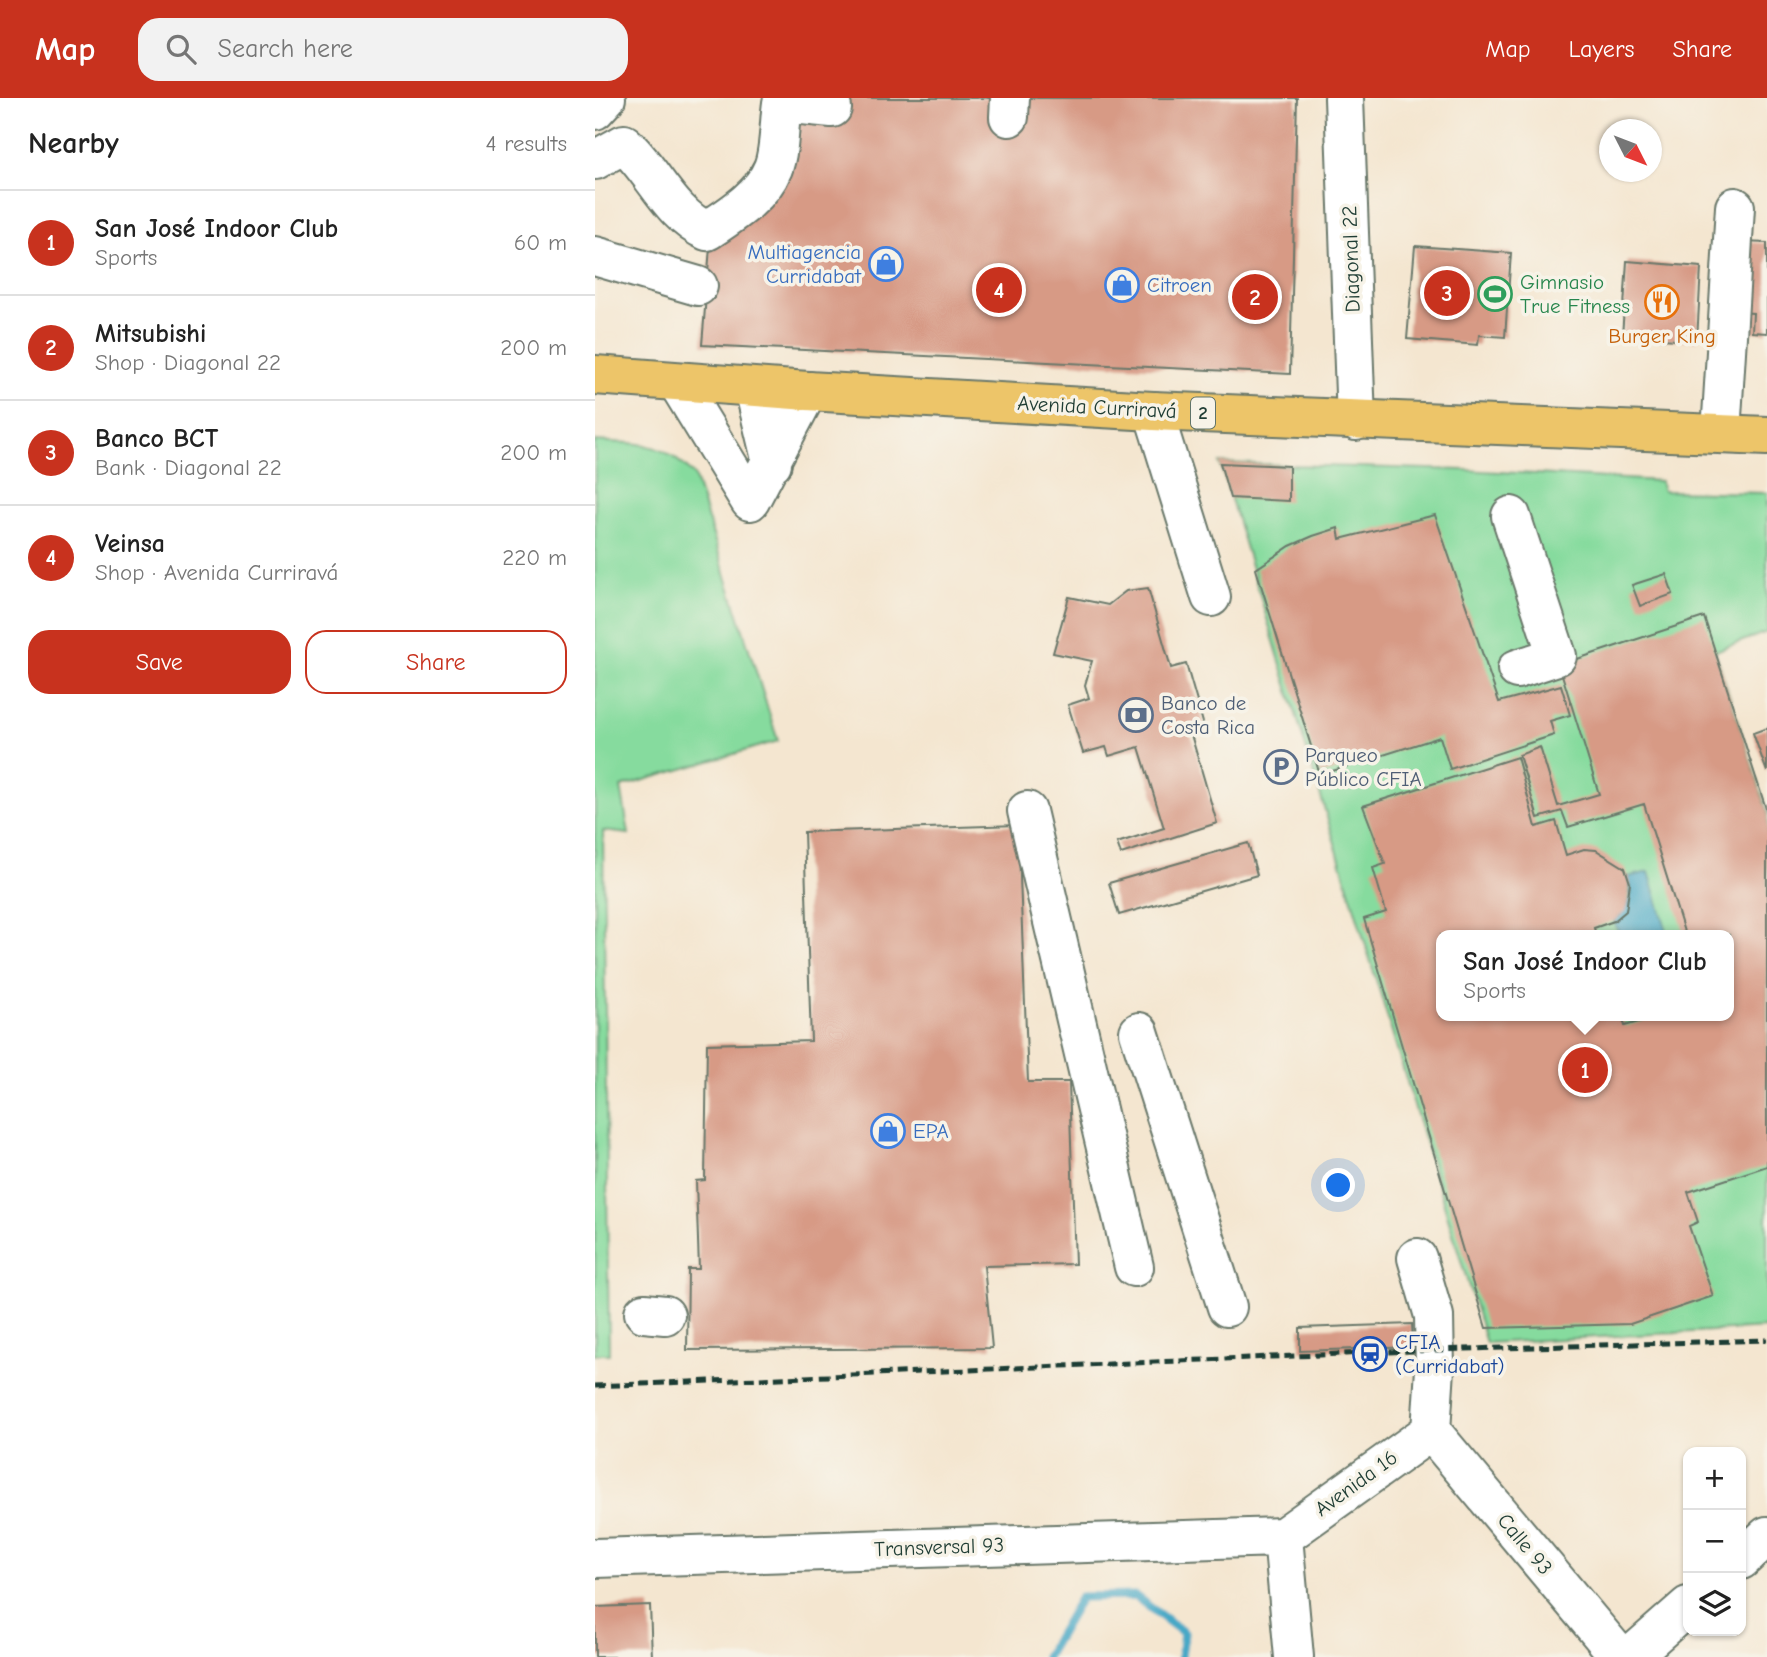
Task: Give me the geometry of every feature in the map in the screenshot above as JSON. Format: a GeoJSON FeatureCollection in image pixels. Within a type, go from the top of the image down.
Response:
{"type":"FeatureCollection","features":[{"type":"Feature","properties":{"kind":"highway","name":"Avenida Curriravá"},"geometry":{"type":"LineString","coordinates":[[595,375],[754,388],[1153,411],[1767,436]]}},
{"type":"Feature","properties":{"kind":"street"},"geometry":{"type":"LineString","coordinates":[[595,110],[606,98]]}},
{"type":"Feature","properties":{"kind":"street","name":"Diagonal 22"},"geometry":{"type":"LineString","coordinates":[[1344,98],[1356,421]]}},
{"type":"Feature","properties":{"kind":"street"},"geometry":{"type":"LineString","coordinates":[[595,160],[624,144],[642,160],[690,224],[707,232],[734,213],[758,190],[773,168],[780,101],[832,108]]}},
{"type":"Feature","properties":{"kind":"street"},"geometry":{"type":"LineString","coordinates":[[1721,433],[1735,207]]}},
{"type":"Feature","properties":{"kind":"street"},"geometry":{"type":"LineString","coordinates":[[595,257],[698,286]]}},
{"type":"Feature","properties":{"kind":"street"},"geometry":{"type":"LineString","coordinates":[[677,382],[750,501],[808,391]]}},
{"type":"Feature","properties":{"kind":"street"},"geometry":{"type":"LineString","coordinates":[[754,388],[772,463]]}},
{"type":"Feature","properties":{"kind":"street"},"geometry":{"type":"LineString","coordinates":[[1153,411],[1211,597]]}},
{"type":"Feature","properties":{"kind":"street"},"geometry":{"type":"LineString","coordinates":[[1511,516],[1557,656],[1517,669]]}},
{"type":"Feature","properties":{"kind":"street"},"geometry":{"type":"LineString","coordinates":[[1027,811],[1134,1267]]}},
{"type":"Feature","properties":{"kind":"street"},"geometry":{"type":"LineString","coordinates":[[1139,1032],[1227,1307]]}},
{"type":"Feature","properties":{"kind":"street"},"geometry":{"type":"LineString","coordinates":[[1417,1258],[1434,1316],[1435,1369],[1430,1431]]}},
{"type":"Feature","properties":{"kind":"street","name":"Avenida 16"},"geometry":{"type":"LineString","coordinates":[[1283,1536],[1430,1431]]}},
{"type":"Feature","properties":{"kind":"street","name":"Calle 93"},"geometry":{"type":"LineString","coordinates":[[1430,1431],[1620,1657]]}},
{"type":"Feature","properties":{"kind":"street"},"geometry":{"type":"LineString","coordinates":[[1283,1536],[1294,1657]]}},
{"type":"Feature","properties":{"kind":"street","name":"Transversal 93"},"geometry":{"type":"LineString","coordinates":[[595,1558],[1283,1536]]}},
{"type":"Feature","properties":{"kind":"street"},"geometry":{"type":"LineString","coordinates":[[1746,1555],[1767,1536]]}},
{"type":"Feature","properties":{"kind":"street"},"geometry":{"type":"LineString","coordinates":[[1630,1657],[1683,1610]]}},
{"type":"Feature","properties":{"kind":"green space"},"geometry":{"type":"Polygon","coordinates":[[[595,441],[649,446],[671,455],[694,475],[778,741],[621,787],[629,834],[603,831],[609,1354],[595,1354],[595,441]]]}},
{"type":"Feature","properties":{"kind":"green space"},"geometry":{"type":"Polygon","coordinates":[[[1220,463],[1464,470],[1660,481],[1663,491],[1767,493],[1767,632],[1715,651],[1767,812],[1767,1328],[1486,1343],[1220,463]]]}},
{"type":"Feature","properties":{"kind":"water"},"geometry":{"type":"Polygon","coordinates":[[[1649,872],[1666,930],[1617,930],[1614,921],[1629,901],[1631,890],[1628,877],[1649,872]]]}},
{"type":"Feature","properties":{"kind":"building"},"geometry":{"type":"Polygon","coordinates":[[[791,98],[1297,98],[1290,374],[702,345],[711,235],[791,98]]]}},
{"type":"Feature","properties":{"kind":"building"},"geometry":{"type":"Polygon","coordinates":[[[1743,242],[1767,243],[1767,333],[1752,332],[1753,313],[1739,312],[1743,242]]]}},
{"type":"Feature","properties":{"kind":"building"},"geometry":{"type":"Polygon","coordinates":[[[1415,246],[1511,253],[1505,337],[1479,335],[1478,345],[1407,339],[1415,246]]]}},
{"type":"Feature","properties":{"kind":"building","name":"Burger King"},"geometry":{"type":"Polygon","coordinates":[[[1627,261],[1701,267],[1697,341],[1622,337],[1627,261]]]}},
{"type":"Feature","properties":{"kind":"building"},"geometry":{"type":"Polygon","coordinates":[[[1220,463],[1289,466],[1289,501],[1230,498],[1220,463]]]}},
{"type":"Feature","properties":{"kind":"building"},"geometry":{"type":"Polygon","coordinates":[[[1435,515],[1499,702],[1561,685],[1570,715],[1550,721],[1554,735],[1450,769],[1440,737],[1320,775],[1256,569],[1290,546],[1338,528],[1340,539],[1435,515]]]}},
{"type":"Feature","properties":{"kind":"building"},"geometry":{"type":"Polygon","coordinates":[[[1666,574],[1673,594],[1640,606],[1632,585],[1666,574]]]}},
{"type":"Feature","properties":{"kind":"building","name":"Banco de Costa Rica"},"geometry":{"type":"Polygon","coordinates":[[[1148,588],[1171,668],[1186,664],[1204,726],[1190,731],[1217,823],[1121,854],[1117,843],[1164,828],[1139,747],[1109,756],[1106,747],[1083,753],[1068,705],[1089,698],[1085,685],[1092,661],[1053,653],[1069,597],[1108,605],[1126,591],[1148,588]]]}},
{"type":"Feature","properties":{"kind":"building"},"geometry":{"type":"Polygon","coordinates":[[[1704,617],[1767,812],[1767,1166],[1688,1192],[1698,1222],[1689,1226],[1713,1296],[1630,1324],[1486,1328],[1364,919],[1386,912],[1373,868],[1385,864],[1363,806],[1517,757],[1536,827],[1556,821],[1566,855],[1584,849],[1596,850],[1625,868],[1630,883],[1626,911],[1614,921],[1595,930],[1436,930],[1436,1021],[1624,1021],[1625,1026],[1642,1021],[1734,1021],[1734,930],[1683,930],[1644,804],[1568,827],[1562,811],[1538,818],[1519,755],[1540,747],[1558,806],[1599,794],[1559,665],[1704,617]]]}},
{"type":"Feature","properties":{"kind":"building"},"geometry":{"type":"Polygon","coordinates":[[[1767,728],[1767,772],[1753,733],[1767,728]]]}},
{"type":"Feature","properties":{"kind":"building","name":"EPA"},"geometry":{"type":"Polygon","coordinates":[[[1018,825],[1028,1082],[1069,1082],[1075,1264],[984,1266],[992,1348],[687,1350],[688,1269],[699,1269],[696,1181],[705,1180],[707,1044],[811,1041],[804,832],[1018,825]]]}},
{"type":"Feature","properties":{"kind":"building"},"geometry":{"type":"Polygon","coordinates":[[[1248,843],[1257,875],[1119,915],[1109,883],[1248,843]]]}},
{"type":"Feature","properties":{"kind":"building"},"geometry":{"type":"Polygon","coordinates":[[[1412,1324],[1413,1347],[1300,1351],[1300,1328],[1412,1324]]]}},
{"type":"Feature","properties":{"kind":"building"},"geometry":{"type":"Polygon","coordinates":[[[650,1605],[652,1657],[595,1657],[595,1607],[650,1605]]]}},
{"type":"Feature","properties":{"kind":"waterway"},"geometry":{"type":"LineString","coordinates":[[1046,1657],[1081,1597],[1135,1596],[1184,1633],[1181,1657]]}},
{"type":"Feature","properties":{"kind":"railway"},"geometry":{"type":"LineString","coordinates":[[595,1386],[1435,1350],[1767,1340]]}},
{"type":"Feature","properties":{"kind":"place","name":"Multiagencia Curridabat"},"geometry":{"type":"Point","coordinates":[886,264]}},
{"type":"Feature","properties":{"kind":"place","name":"Citroen"},"geometry":{"type":"Point","coordinates":[1122,285]}},
{"type":"Feature","properties":{"kind":"place","name":"Veinsa"},"geometry":{"type":"Point","coordinates":[999,290]}},
{"type":"Feature","properties":{"kind":"place","name":"Banco BCT"},"geometry":{"type":"Point","coordinates":[1447,293]}},
{"type":"Feature","properties":{"kind":"place","name":"Gimnasio True Fitness"},"geometry":{"type":"Point","coordinates":[1495,294]}},
{"type":"Feature","properties":{"kind":"place","name":"Mitsubishi"},"geometry":{"type":"Point","coordinates":[1255,297]}},
{"type":"Feature","properties":{"kind":"place","name":"Burger King"},"geometry":{"type":"Point","coordinates":[1662,302]}},
{"type":"Feature","properties":{"kind":"place","name":"Banco de Costa Rica"},"geometry":{"type":"Point","coordinates":[1136,715]}},
{"type":"Feature","properties":{"kind":"place","name":"Parqueo Público CFIA"},"geometry":{"type":"Point","coordinates":[1281,767]}},
{"type":"Feature","properties":{"kind":"place","name":"San José Indoor Club"},"geometry":{"type":"Point","coordinates":[1585,1070]}},
{"type":"Feature","properties":{"kind":"place","name":"EPA"},"geometry":{"type":"Point","coordinates":[888,1131]}},
{"type":"Feature","properties":{"kind":"place","name":"CFIA (Curridabat)"},"geometry":{"type":"Point","coordinates":[1370,1354]}}]}
